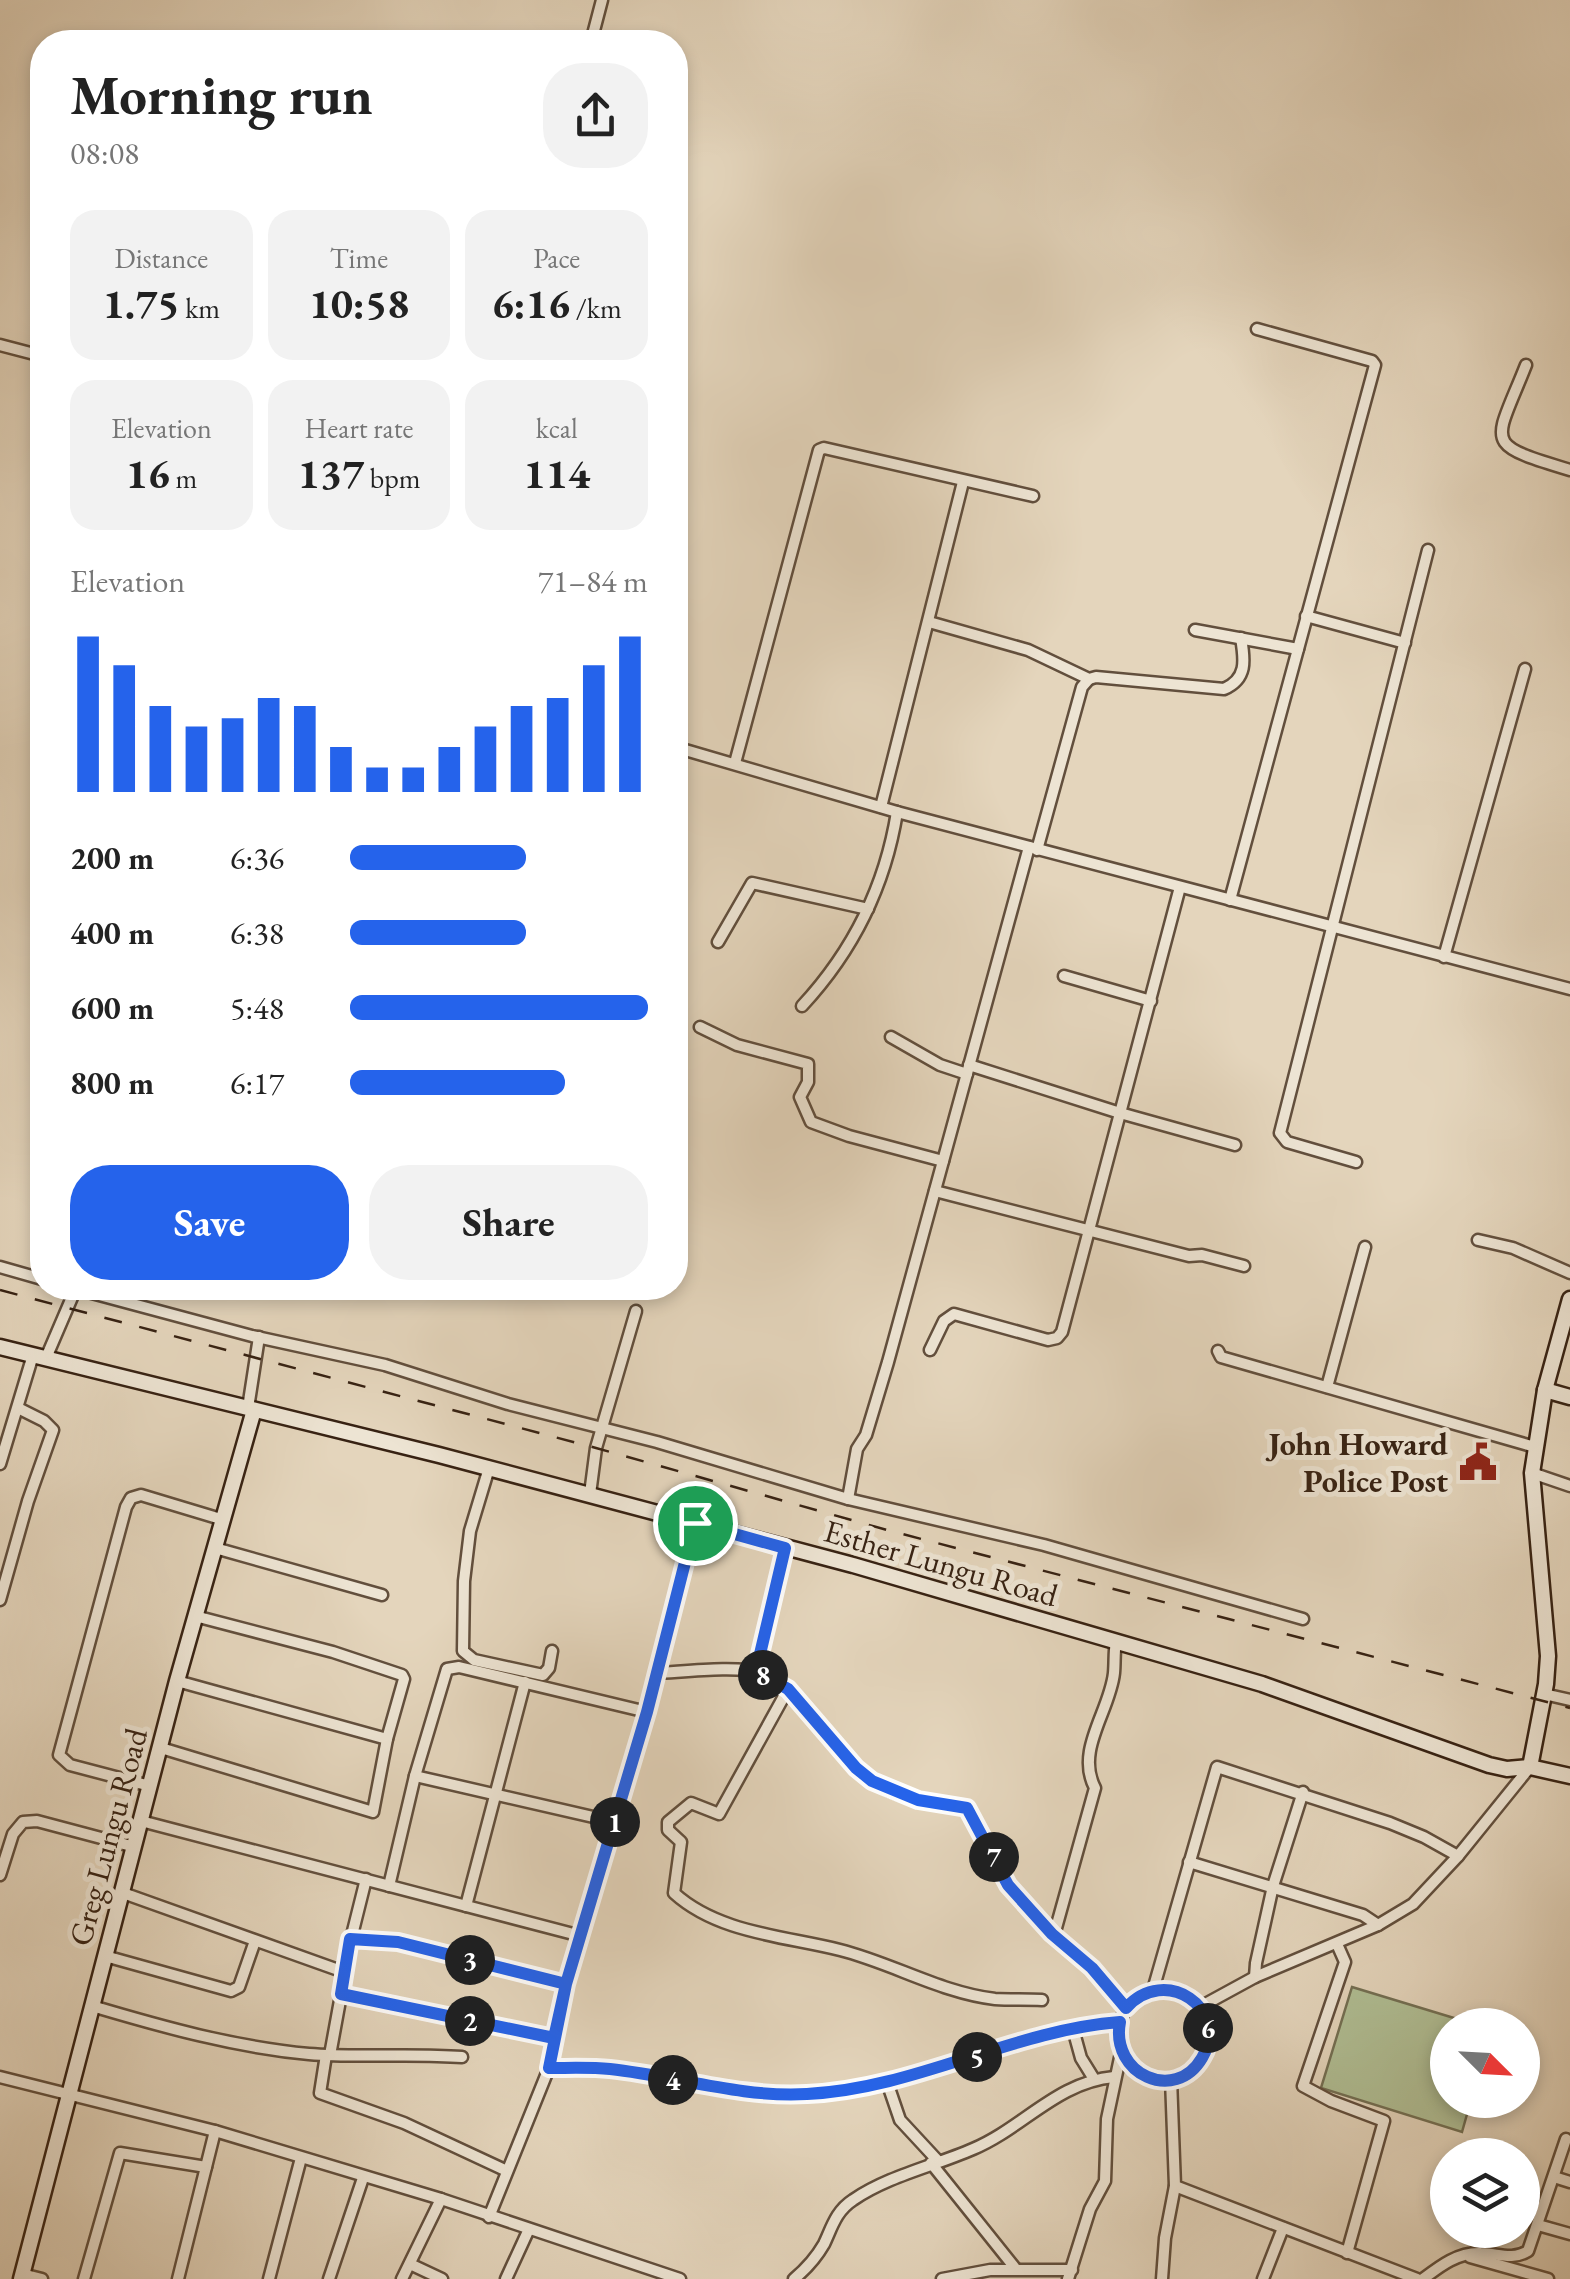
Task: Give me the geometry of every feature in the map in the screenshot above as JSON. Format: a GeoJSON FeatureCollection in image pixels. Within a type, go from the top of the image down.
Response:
{"type":"FeatureCollection","features":[{"type":"Feature","properties":{"kind":"street"},"geometry":{"type":"LineString","coordinates":[[594,30],[602,0]]}},
{"type":"Feature","properties":{"kind":"street"},"geometry":{"type":"LineString","coordinates":[[1230,900],[1375,365],[1257,330]]}},
{"type":"Feature","properties":{"kind":"street"},"geometry":{"type":"LineString","coordinates":[[0,345],[30,353]]}},
{"type":"Feature","properties":{"kind":"street"},"geometry":{"type":"LineString","coordinates":[[1526,365],[1500,439],[1516,454],[1570,470]]}},
{"type":"Feature","properties":{"kind":"street"},"geometry":{"type":"LineString","coordinates":[[735,763],[819,450],[824,448],[1033,496]]}},
{"type":"Feature","properties":{"kind":"street"},"geometry":{"type":"LineString","coordinates":[[881,807],[963,482]]}},
{"type":"Feature","properties":{"kind":"street"},"geometry":{"type":"LineString","coordinates":[[1356,1162],[1287,1142],[1280,1133],[1428,550]]}},
{"type":"Feature","properties":{"kind":"street"},"geometry":{"type":"LineString","coordinates":[[1306,616],[1406,643]]}},
{"type":"Feature","properties":{"kind":"street"},"geometry":{"type":"LineString","coordinates":[[929,622],[1028,650],[1088,679]]}},
{"type":"Feature","properties":{"kind":"street"},"geometry":{"type":"LineString","coordinates":[[1195,630],[1298,648]]}},
{"type":"Feature","properties":{"kind":"street"},"geometry":{"type":"LineString","coordinates":[[848,1499],[856,1449],[866,1435],[968,1069],[1082,687],[1088,679],[1096,677],[1224,689],[1240,677],[1244,659],[1241,638]]}},
{"type":"Feature","properties":{"kind":"street"},"geometry":{"type":"LineString","coordinates":[[1444,957],[1525,669]]}},
{"type":"Feature","properties":{"kind":"street"},"geometry":{"type":"LineString","coordinates":[[688,750],[897,812],[1570,989]]}},
{"type":"Feature","properties":{"kind":"street"},"geometry":{"type":"LineString","coordinates":[[802,1006],[838,962],[868,909],[881,882],[897,812]]}},
{"type":"Feature","properties":{"kind":"street"},"geometry":{"type":"LineString","coordinates":[[718,942],[752,883],[868,909]]}},
{"type":"Feature","properties":{"kind":"street"},"geometry":{"type":"LineString","coordinates":[[930,1350],[944,1321],[954,1314],[1048,1340],[1062,1332],[1180,887]]}},
{"type":"Feature","properties":{"kind":"street"},"geometry":{"type":"LineString","coordinates":[[1064,976],[1151,1001]]}},
{"type":"Feature","properties":{"kind":"street"},"geometry":{"type":"LineString","coordinates":[[700,1028],[737,1045],[808,1064],[808,1082],[800,1098],[811,1122],[943,1161]]}},
{"type":"Feature","properties":{"kind":"street"},"geometry":{"type":"LineString","coordinates":[[891,1036],[922,1056],[1235,1144]]}},
{"type":"Feature","properties":{"kind":"street"},"geometry":{"type":"LineString","coordinates":[[935,1191],[1189,1256],[1202,1255],[1244,1266]]}},
{"type":"Feature","properties":{"kind":"street"},"geometry":{"type":"LineString","coordinates":[[1478,1240],[1514,1248],[1570,1274]]}},
{"type":"Feature","properties":{"kind":"street"},"geometry":{"type":"LineString","coordinates":[[1328,1386],[1365,1247]]}},
{"type":"Feature","properties":{"kind":"street"},"geometry":{"type":"LineString","coordinates":[[0,1267],[30,1276]]}},
{"type":"Feature","properties":{"kind":"street"},"geometry":{"type":"LineString","coordinates":[[1200,2008],[1255,1977],[1337,1944],[1413,1904],[1458,1856],[1530,1766],[1548,1656],[1532,1474],[1545,1390],[1570,1299]]}},
{"type":"Feature","properties":{"kind":"street"},"geometry":{"type":"LineString","coordinates":[[0,1464],[39,1356],[69,1300]]}},
{"type":"Feature","properties":{"kind":"street"},"geometry":{"type":"LineString","coordinates":[[119,1300],[260,1338],[384,1364],[508,1404],[848,1499],[1044,1545],[1303,1618]]}},
{"type":"Feature","properties":{"kind":"street"},"geometry":{"type":"LineString","coordinates":[[590,1494],[602,1428],[636,1311]]}},
{"type":"Feature","properties":{"kind":"street"},"geometry":{"type":"LineString","coordinates":[[251,1409],[260,1338]]}},
{"type":"Feature","properties":{"kind":"street","name":"Esther Lungu Road"},"geometry":{"type":"LineString","coordinates":[[0,1347],[590,1494],[1262,1684],[1490,1765],[1530,1766],[1570,1776]]}},
{"type":"Feature","properties":{"kind":"street"},"geometry":{"type":"LineString","coordinates":[[1218,1351],[1221,1357],[1535,1447]]}},
{"type":"Feature","properties":{"kind":"street"},"geometry":{"type":"LineString","coordinates":[[1545,1390],[1570,1397]]}},
{"type":"Feature","properties":{"kind":"street"},"geometry":{"type":"LineString","coordinates":[[0,1600],[53,1430],[18,1408]]}},
{"type":"Feature","properties":{"kind":"street","name":"Greg Lungu Road"},"geometry":{"type":"LineString","coordinates":[[21,2276],[251,1409]]}},
{"type":"Feature","properties":{"kind":"street"},"geometry":{"type":"LineString","coordinates":[[490,1468],[470,1531],[464,1581],[463,1651],[474,1660],[543,1675],[550,1668],[552,1651]]}},
{"type":"Feature","properties":{"kind":"street"},"geometry":{"type":"LineString","coordinates":[[1532,1474],[1570,1486]]}},
{"type":"Feature","properties":{"kind":"street"},"geometry":{"type":"LineString","coordinates":[[150,1786],[70,1766],[59,1754],[126,1507],[130,1498],[142,1496],[224,1520]]}},
{"type":"Feature","properties":{"kind":"street"},"geometry":{"type":"LineString","coordinates":[[489,2217],[549,2068],[566,1984],[658,1673],[695,1523]]}},
{"type":"Feature","properties":{"kind":"street"},"geometry":{"type":"LineString","coordinates":[[215,1548],[382,1595]]}},
{"type":"Feature","properties":{"kind":"street"},"geometry":{"type":"LineString","coordinates":[[756,1671],[785,1548]]}},
{"type":"Feature","properties":{"kind":"street"},"geometry":{"type":"LineString","coordinates":[[161,1748],[373,1812],[404,1679],[399,1672],[195,1616]]}},
{"type":"Feature","properties":{"kind":"street"},"geometry":{"type":"LineString","coordinates":[[1052,1934],[1096,1788],[1088,1774],[1091,1749],[1114,1675],[1116,1642]]}},
{"type":"Feature","properties":{"kind":"street"},"geometry":{"type":"LineString","coordinates":[[390,1886],[416,1776],[448,1670],[459,1667],[647,1712]]}},
{"type":"Feature","properties":{"kind":"street"},"geometry":{"type":"LineString","coordinates":[[658,1673],[756,1671],[788,1689],[856,1768],[872,1781],[918,1800],[967,1808],[1008,1885],[1052,1934],[1092,1968],[1126,2008]]}},
{"type":"Feature","properties":{"kind":"street"},"geometry":{"type":"LineString","coordinates":[[177,1681],[388,1738]]}},
{"type":"Feature","properties":{"kind":"street"},"geometry":{"type":"LineString","coordinates":[[466,1906],[525,1682]]}},
{"type":"Feature","properties":{"kind":"street"},"geometry":{"type":"LineString","coordinates":[[788,1689],[719,1814],[690,1803],[668,1822],[668,1830],[681,1842],[674,1893],[694,1912],[768,1936],[842,1950],[970,1993],[1042,2000]]}},
{"type":"Feature","properties":{"kind":"street"},"geometry":{"type":"LineString","coordinates":[[1544,1694],[1570,1700]]}},
{"type":"Feature","properties":{"kind":"street"},"geometry":{"type":"LineString","coordinates":[[1153,1990],[1217,1767],[1303,1792],[1407,1830],[1458,1856]]}},
{"type":"Feature","properties":{"kind":"street"},"geometry":{"type":"LineString","coordinates":[[416,1776],[615,1822]]}},
{"type":"Feature","properties":{"kind":"street"},"geometry":{"type":"LineString","coordinates":[[1255,1977],[1274,1886],[1303,1792]]}},
{"type":"Feature","properties":{"kind":"street"},"geometry":{"type":"LineString","coordinates":[[0,1875],[17,1825],[23,1822],[37,1821],[135,1847]]}},
{"type":"Feature","properties":{"kind":"street"},"geometry":{"type":"LineString","coordinates":[[141,1822],[581,1936]]}},
{"type":"Feature","properties":{"kind":"street"},"geometry":{"type":"LineString","coordinates":[[1189,1862],[1363,1915],[1378,1925]]}},
{"type":"Feature","properties":{"kind":"street"},"geometry":{"type":"LineString","coordinates":[[366,1879],[350,1939],[320,2093],[404,2123],[507,2171]]}},
{"type":"Feature","properties":{"kind":"street"},"geometry":{"type":"LineString","coordinates":[[123,1893],[344,1972]]}},
{"type":"Feature","properties":{"kind":"street"},"geometry":{"type":"LineString","coordinates":[[350,1939],[398,1942],[566,1984]]}},
{"type":"Feature","properties":{"kind":"street"},"geometry":{"type":"LineString","coordinates":[[105,1956],[231,1992],[240,1987],[255,1941]]}},
{"type":"Feature","properties":{"kind":"street"},"geometry":{"type":"LineString","coordinates":[[1337,1944],[1345,1962],[1303,2086],[1330,2101],[1384,2121],[1348,2253]]}},
{"type":"Feature","properties":{"kind":"street"},"geometry":{"type":"LineString","coordinates":[[1153,1990],[1174,1990],[1200,2008],[1209,2032],[1206,2050],[1190,2071],[1171,2079],[1144,2076],[1128,2065],[1122,2053],[1118,2033],[1126,2008],[1138,1996],[1153,1990]]}},
{"type":"Feature","properties":{"kind":"street"},"geometry":{"type":"LineString","coordinates":[[341,1994],[554,2038]]}},
{"type":"Feature","properties":{"kind":"street"},"geometry":{"type":"LineString","coordinates":[[92,2006],[197,2036],[328,2055],[412,2053],[462,2057]]}},
{"type":"Feature","properties":{"kind":"street"},"geometry":{"type":"LineString","coordinates":[[549,2068],[609,2069],[702,2086],[806,2094],[887,2082],[1072,2029],[1120,2022]]}},
{"type":"Feature","properties":{"kind":"street"},"geometry":{"type":"LineString","coordinates":[[1072,2029],[1081,2058],[1094,2079]]}},
{"type":"Feature","properties":{"kind":"street"},"geometry":{"type":"LineString","coordinates":[[942,2279],[1015,2268],[1070,2274],[1090,2209],[1104,2181],[1107,2119],[1122,2053]]}},
{"type":"Feature","properties":{"kind":"street"},"geometry":{"type":"LineString","coordinates":[[0,2077],[215,2131],[441,2199],[680,2279]]}},
{"type":"Feature","properties":{"kind":"street"},"geometry":{"type":"LineString","coordinates":[[794,2279],[817,2254],[834,2218],[852,2200],[976,2148],[1069,2088],[1114,2077]]}},
{"type":"Feature","properties":{"kind":"street"},"geometry":{"type":"LineString","coordinates":[[1162,2279],[1164,2238],[1175,2186],[1171,2079]]}},
{"type":"Feature","properties":{"kind":"street"},"geometry":{"type":"LineString","coordinates":[[887,2082],[900,2120],[1015,2268]]}},
{"type":"Feature","properties":{"kind":"street"},"geometry":{"type":"LineString","coordinates":[[178,2279],[215,2131]]}},
{"type":"Feature","properties":{"kind":"street"},"geometry":{"type":"LineString","coordinates":[[1540,2219],[1566,2139]]}},
{"type":"Feature","properties":{"kind":"street"},"geometry":{"type":"LineString","coordinates":[[84,2279],[120,2153],[206,2167]]}},
{"type":"Feature","properties":{"kind":"street"},"geometry":{"type":"LineString","coordinates":[[269,2279],[301,2158]]}},
{"type":"Feature","properties":{"kind":"street"},"geometry":{"type":"LineString","coordinates":[[329,2279],[363,2178]]}},
{"type":"Feature","properties":{"kind":"street"},"geometry":{"type":"LineString","coordinates":[[1554,2178],[1570,2182]]}},
{"type":"Feature","properties":{"kind":"street"},"geometry":{"type":"LineString","coordinates":[[1175,2186],[1420,2279],[1464,2255],[1520,2255],[1528,2248]]}},
{"type":"Feature","properties":{"kind":"street"},"geometry":{"type":"LineString","coordinates":[[402,2279],[441,2199]]}},
{"type":"Feature","properties":{"kind":"street"},"geometry":{"type":"LineString","coordinates":[[1540,2226],[1570,2234]]}},
{"type":"Feature","properties":{"kind":"street"},"geometry":{"type":"LineString","coordinates":[[1263,2279],[1283,2228]]}},
{"type":"Feature","properties":{"kind":"street"},"geometry":{"type":"LineString","coordinates":[[506,2279],[528,2229]]}},
{"type":"Feature","properties":{"kind":"street"},"geometry":{"type":"LineString","coordinates":[[1464,2255],[1548,2279]]}},
{"type":"Feature","properties":{"kind":"street"},"geometry":{"type":"LineString","coordinates":[[410,2264],[442,2279]]}},
{"type":"Feature","properties":{"kind":"street"},"geometry":{"type":"LineString","coordinates":[[21,2276],[42,2279]]}},
{"type":"Feature","properties":{"kind":"green space"},"geometry":{"type":"Polygon","coordinates":[[[1352,1987],[1430,2011],[1430,2118],[1466,2118],[1462,2132],[1321,2088],[1352,1987]]]}},
{"type":"Feature","properties":{"kind":"railway"},"geometry":{"type":"LineString","coordinates":[[0,1290],[30,1298]]}},
{"type":"Feature","properties":{"kind":"railway"},"geometry":{"type":"LineString","coordinates":[[38,1300],[596,1448],[887,1530],[1570,1708]]}},
{"type":"Feature","properties":{"kind":"place","name":"John Howard Police Post"},"geometry":{"type":"Point","coordinates":[1478,1462]}},
{"type":"Feature","properties":{"kind":"route"},"geometry":{"type":"LineString","coordinates":[[695,1523],[647,1712],[566,1984],[554,2038],[341,1994],[350,1939],[398,1942],[566,1984],[549,2068],[609,2069],[702,2086],[774,2093],[806,2094],[887,2082],[1103,2023],[1120,2022],[1118,2043],[1122,2053],[1128,2065],[1144,2076],[1174,2079],[1197,2065],[1209,2032],[1204,2015],[1193,2000],[1174,1990],[1153,1990],[1138,1996],[1126,2008],[1092,1968],[1052,1934],[1008,1885],[967,1808],[918,1800],[872,1781],[856,1768],[788,1689],[756,1671],[785,1548],[695,1523]]}}]}
